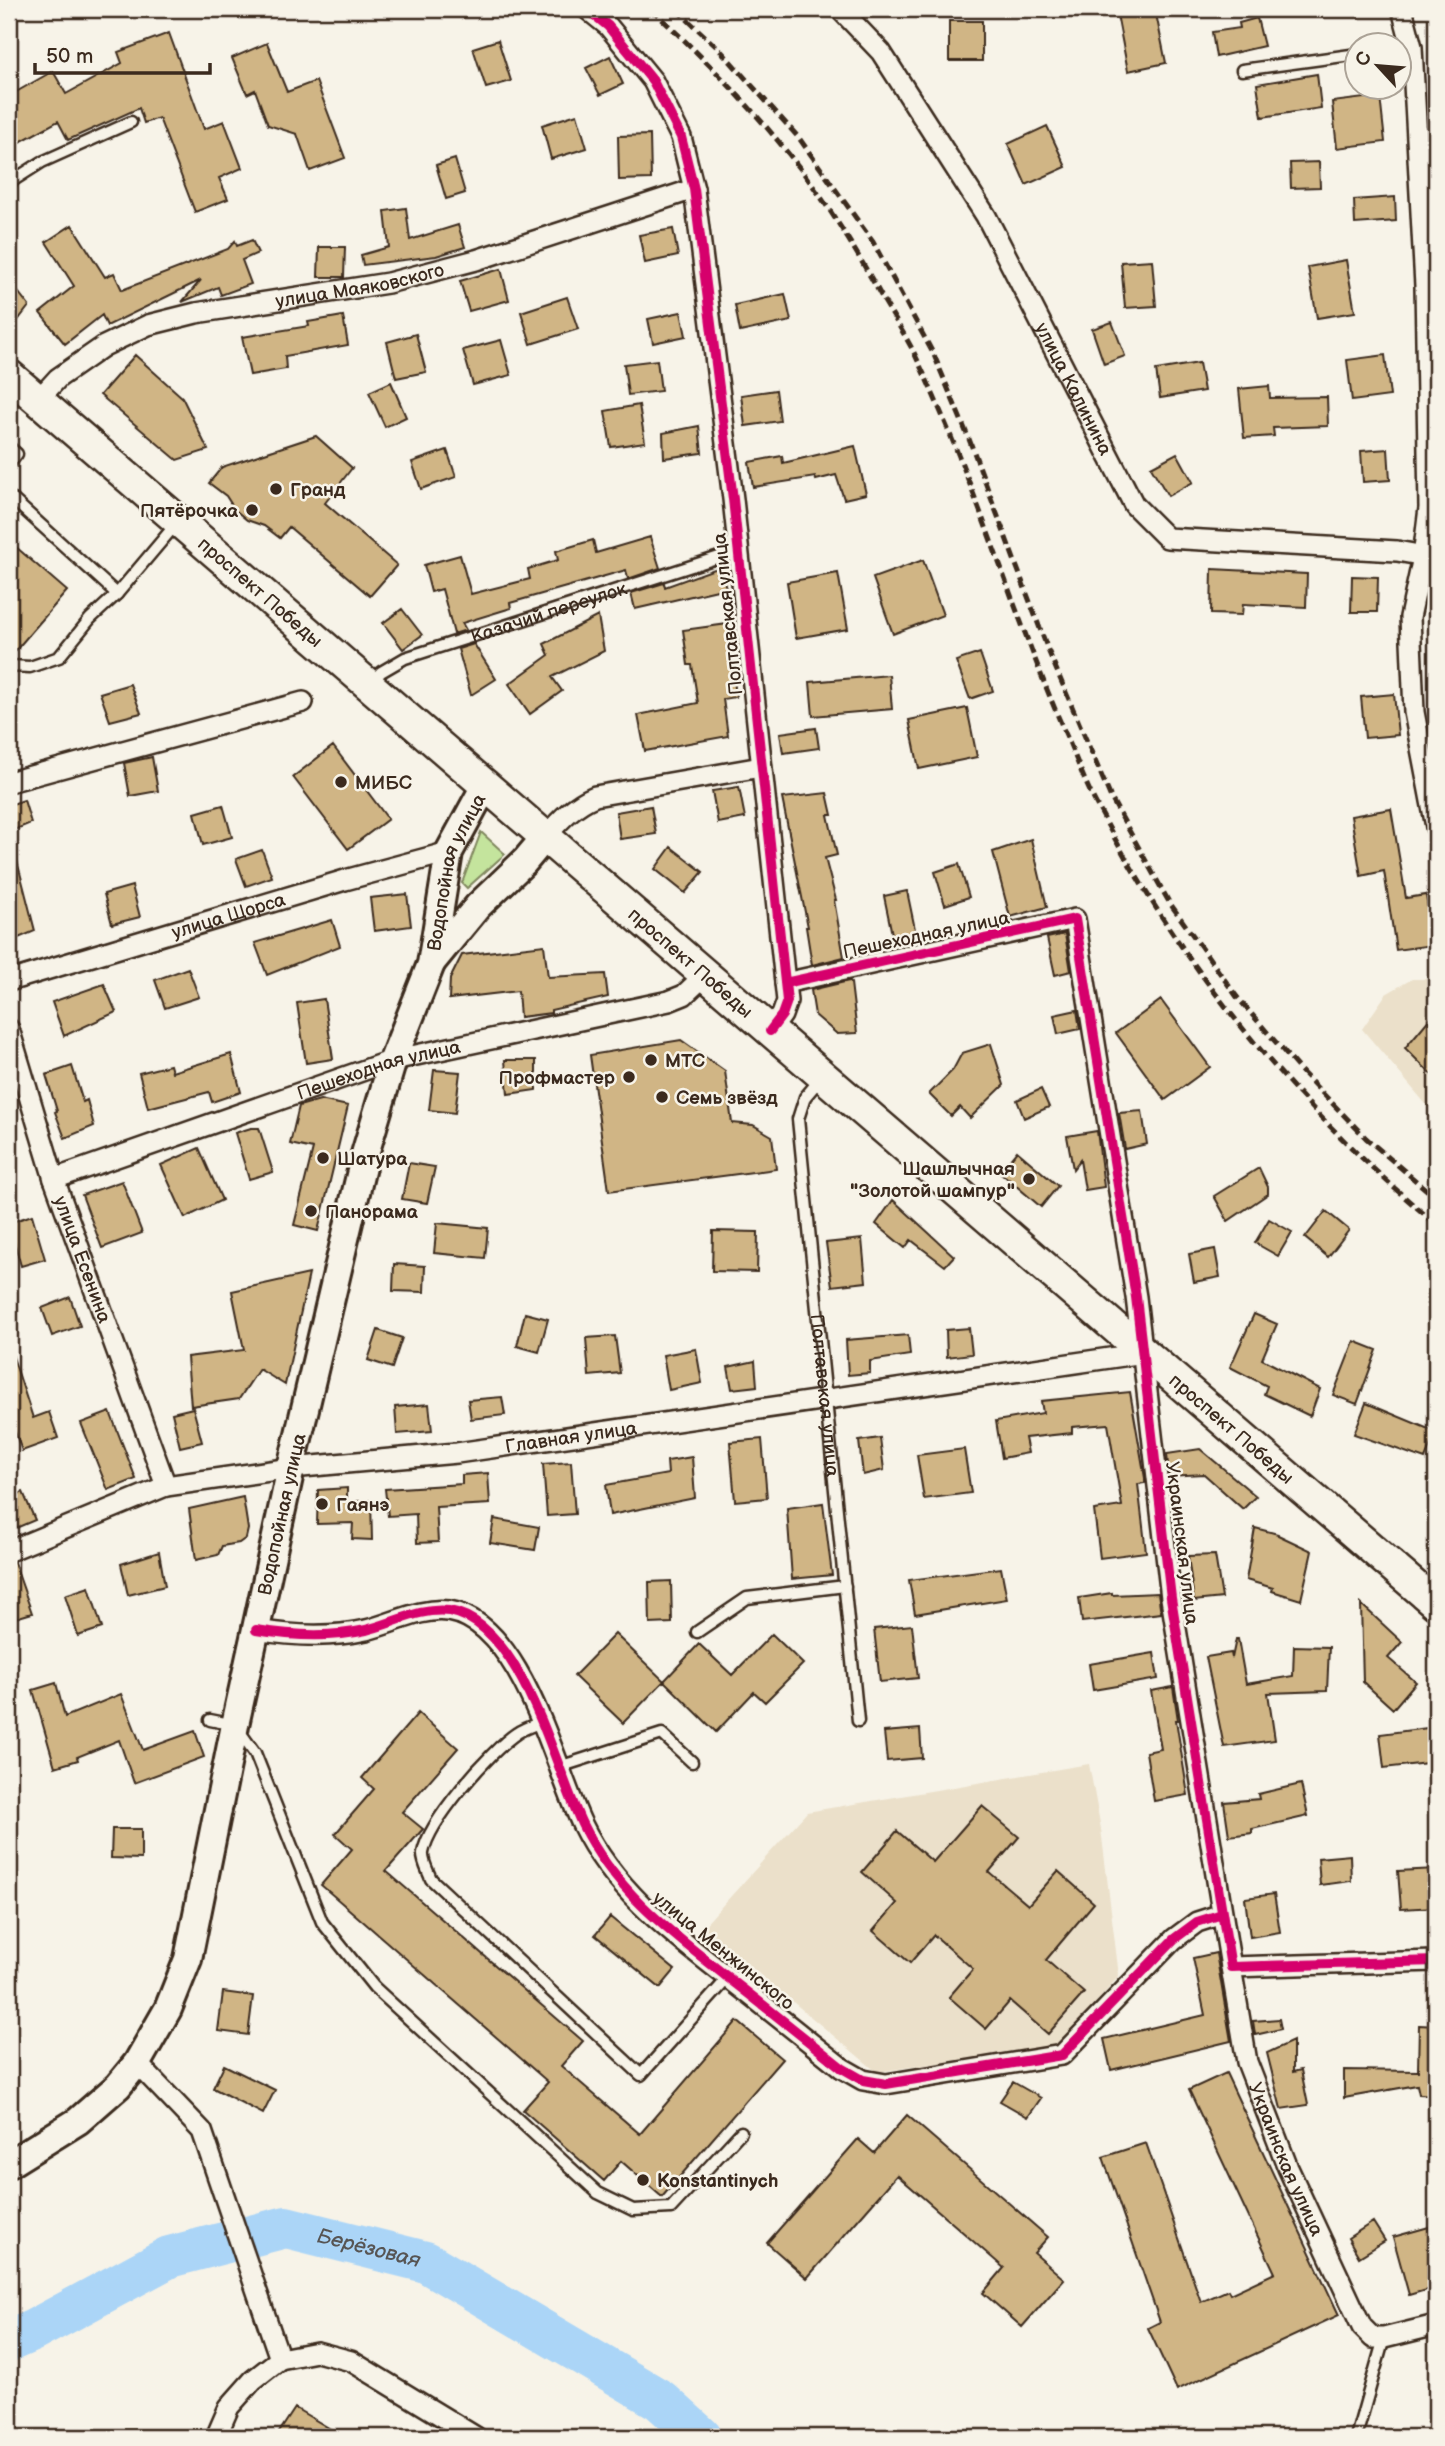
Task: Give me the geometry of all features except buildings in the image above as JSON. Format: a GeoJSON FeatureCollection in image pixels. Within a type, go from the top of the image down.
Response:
{"type":"FeatureCollection","features":[{"type":"Feature","properties":{"kind":"main road","name":"проспект Победы"},"geometry":{"type":"LineString","coordinates":[[21,387],[486,784],[1436,1604]]}},
{"type":"Feature","properties":{"kind":"main road","name":"Водопойная улица"},"geometry":{"type":"LineString","coordinates":[[9,2164],[78,2121],[118,2086],[137,2063],[168,2009],[188,1959],[223,1723],[256,1630],[290,1468],[365,1154],[393,1060],[431,964],[449,852],[486,784]]}},
{"type":"Feature","properties":{"kind":"main road","name":"Водопойная улица"},"geometry":{"type":"LineString","coordinates":[[431,964],[478,906],[525,861],[546,836]]}},
{"type":"Feature","properties":{"kind":"street","name":"Полтавская улица"},"geometry":{"type":"LineString","coordinates":[[587,9],[608,26],[653,81],[681,137],[694,189],[738,551],[787,1001],[782,1015],[770,1031]]}},
{"type":"Feature","properties":{"kind":"street","name":"улица Калинина"},"geometry":{"type":"LineString","coordinates":[[839,9],[881,52],[986,216],[1133,505],[1167,538],[1397,551],[1430,557]]}},
{"type":"Feature","properties":{"kind":"street"},"geometry":{"type":"LineString","coordinates":[[1402,9],[1404,32]]}},
{"type":"Feature","properties":{"kind":"street"},"geometry":{"type":"LineString","coordinates":[[1410,102],[1425,286],[1430,557],[1409,617],[1415,712],[1436,827]]}},
{"type":"Feature","properties":{"kind":"street","name":"улица Маяковского"},"geometry":{"type":"LineString","coordinates":[[21,387],[58,378],[95,352],[148,325],[196,313],[388,283],[476,260],[694,189]]}},
{"type":"Feature","properties":{"kind":"street"},"geometry":{"type":"LineString","coordinates":[[9,782],[303,702]]}},
{"type":"Feature","properties":{"kind":"street"},"geometry":{"type":"LineString","coordinates":[[546,836],[567,813],[595,796],[761,767]]}},
{"type":"Feature","properties":{"kind":"street","name":"улица Щорса"},"geometry":{"type":"LineString","coordinates":[[9,981],[345,880],[449,852]]}},
{"type":"Feature","properties":{"kind":"street","name":"Пешеходная улица"},"geometry":{"type":"LineString","coordinates":[[785,983],[1075,919]]}},
{"type":"Feature","properties":{"kind":"street","name":"Украинская улица"},"geometry":{"type":"LineString","coordinates":[[1075,919],[1144,1353],[1171,1598],[1247,2062],[1288,2168],[1362,2327],[1378,2338]]}},
{"type":"Feature","properties":{"kind":"street","name":"Пешеходная улица"},"geometry":{"type":"LineString","coordinates":[[54,1179],[393,1060],[668,1002],[684,995],[705,975]]}},
{"type":"Feature","properties":{"kind":"street","name":"улица Есенина"},"geometry":{"type":"LineString","coordinates":[[9,1029],[54,1179],[166,1486]]}},
{"type":"Feature","properties":{"kind":"street","name":"Главная улица"},"geometry":{"type":"LineString","coordinates":[[9,1551],[166,1486],[290,1468],[457,1452],[1144,1353]]}},
{"type":"Feature","properties":{"kind":"street","name":"улица Менжинского"},"geometry":{"type":"LineString","coordinates":[[256,1630],[279,1634],[333,1636],[369,1629],[422,1613],[449,1611],[477,1623],[497,1642],[524,1680],[582,1824],[611,1873],[654,1919],[842,2068],[863,2080],[886,2084],[1062,2055],[1174,1939],[1196,1922],[1222,1914]]}},
{"type":"Feature","properties":{"kind":"street"},"geometry":{"type":"LineString","coordinates":[[1231,1967],[1436,1961]]}},
{"type":"Feature","properties":{"kind":"street"},"geometry":{"type":"LineString","coordinates":[[137,2063],[202,2131],[280,2359]]}},
{"type":"Feature","properties":{"kind":"street"},"geometry":{"type":"LineString","coordinates":[[1378,2338],[1436,2325]]}},
{"type":"Feature","properties":{"kind":"street"},"geometry":{"type":"LineString","coordinates":[[216,2437],[229,2407],[253,2380],[280,2359],[317,2352],[351,2361],[476,2437]]}},
{"type":"Feature","properties":{"kind":"lane"},"geometry":{"type":"LineString","coordinates":[[1242,70],[1344,56]]}},
{"type":"Feature","properties":{"kind":"lane"},"geometry":{"type":"LineString","coordinates":[[9,183],[42,162],[131,122]]}},
{"type":"Feature","properties":{"kind":"lane"},"geometry":{"type":"LineString","coordinates":[[9,447],[17,454],[9,464]]}},
{"type":"Feature","properties":{"kind":"lane"},"geometry":{"type":"LineString","coordinates":[[9,496],[117,594]]}},
{"type":"Feature","properties":{"kind":"lane"},"geometry":{"type":"LineString","coordinates":[[9,666],[30,667],[60,657],[90,619],[117,594],[179,521]]}},
{"type":"Feature","properties":{"kind":"lane","name":"Казачий переулок"},"geometry":{"type":"LineString","coordinates":[[369,685],[381,672],[405,658],[738,551]]}},
{"type":"Feature","properties":{"kind":"lane","name":"Полтавская улица"},"geometry":{"type":"LineString","coordinates":[[822,1076],[805,1097],[798,1119],[858,1721]]}},
{"type":"Feature","properties":{"kind":"lane"},"geometry":{"type":"LineString","coordinates":[[697,1632],[747,1598],[845,1586]]}},
{"type":"Feature","properties":{"kind":"lane"},"geometry":{"type":"LineString","coordinates":[[542,1722],[518,1732],[498,1749],[443,1811],[428,1834],[422,1856],[431,1879],[641,2075],[728,1978]]}},
{"type":"Feature","properties":{"kind":"lane"},"geometry":{"type":"LineString","coordinates":[[223,1723],[254,1753],[322,1922],[374,1987],[598,2193],[633,2210],[671,2208],[741,2132]]}},
{"type":"Feature","properties":{"kind":"lane"},"geometry":{"type":"LineString","coordinates":[[559,1767],[662,1734],[692,1762]]}},
{"type":"Feature","properties":{"kind":"lane"},"geometry":{"type":"LineString","coordinates":[[1356,2437],[1378,2338]]}},
{"type":"Feature","properties":{"kind":"shaded area"},"geometry":{"type":"Polygon","coordinates":[[[1412,979],[1436,979],[1436,1116],[1362,1029],[1386,994],[1412,979]]]}},
{"type":"Feature","properties":{"kind":"shaded area"},"geometry":{"type":"Polygon","coordinates":[[[1089,1764],[1101,1829],[1119,1976],[1059,2046],[877,2072],[703,1927],[807,1812],[1089,1764]]]}},
{"type":"Feature","properties":{"kind":"green space"},"geometry":{"type":"Polygon","coordinates":[[[481,832],[505,854],[467,888],[462,883],[481,832]]]}},
{"type":"Feature","properties":{"kind":"waterway","name":"Берёзовая"},"geometry":{"type":"LineString","coordinates":[[9,2341],[169,2257],[286,2227],[426,2262],[660,2400],[701,2437]]}},
{"type":"Feature","properties":{"kind":"railway"},"geometry":{"type":"LineString","coordinates":[[651,9],[736,93],[811,183],[906,337],[938,405],[1046,688],[1086,782],[1132,868],[1167,925],[1247,1033],[1291,1084],[1385,1180],[1436,1224]]}},
{"type":"Feature","properties":{"kind":"railway"},"geometry":{"type":"LineString","coordinates":[[676,9],[721,51],[799,138],[873,242],[934,355],[969,439],[1048,650],[1111,798],[1169,902],[1237,997],[1298,1068],[1366,1138],[1436,1198]]}},
{"type":"Feature","properties":{"kind":"cycle path"},"geometry":{"type":"LineString","coordinates":[[587,9],[608,26],[653,81],[681,137],[694,189],[733,499],[787,1001],[782,1015],[770,1031]]}},
{"type":"Feature","properties":{"kind":"cycle path"},"geometry":{"type":"LineString","coordinates":[[785,983],[1075,919],[1136,1297],[1171,1598],[1231,1967],[1436,1961]]}},
{"type":"Feature","properties":{"kind":"cycle path"},"geometry":{"type":"LineString","coordinates":[[256,1630],[298,1635],[339,1634],[366,1630],[438,1610],[449,1611],[475,1621],[497,1641],[516,1668],[547,1734],[582,1824],[610,1869],[645,1908],[684,1943],[842,2068],[863,2080],[886,2084],[1062,2055],[1174,1939],[1197,1922],[1222,1914]]}},
{"type":"Feature","properties":{"kind":"place","name":"Гранд"},"geometry":{"type":"Point","coordinates":[276,489]}},
{"type":"Feature","properties":{"kind":"place","name":"Пятёрочка"},"geometry":{"type":"Point","coordinates":[252,510]}},
{"type":"Feature","properties":{"kind":"place","name":"МИБС"},"geometry":{"type":"Point","coordinates":[341,782]}},
{"type":"Feature","properties":{"kind":"place","name":"МТС"},"geometry":{"type":"Point","coordinates":[651,1060]}},
{"type":"Feature","properties":{"kind":"place","name":"Профмастер"},"geometry":{"type":"Point","coordinates":[629,1077]}},
{"type":"Feature","properties":{"kind":"place","name":"Семь звёзд"},"geometry":{"type":"Point","coordinates":[662,1097]}},
{"type":"Feature","properties":{"kind":"place","name":"Шатура"},"geometry":{"type":"Point","coordinates":[323,1158]}},
{"type":"Feature","properties":{"kind":"place","name":"Шашлычная \"Золотой шампур\""},"geometry":{"type":"Point","coordinates":[1029,1179]}},
{"type":"Feature","properties":{"kind":"place","name":"Панорама"},"geometry":{"type":"Point","coordinates":[311,1211]}},
{"type":"Feature","properties":{"kind":"place","name":"Гаянэ"},"geometry":{"type":"Point","coordinates":[322,1504]}},
{"type":"Feature","properties":{"kind":"place","name":"Konstantinych"},"geometry":{"type":"Point","coordinates":[643,2180]}}]}
